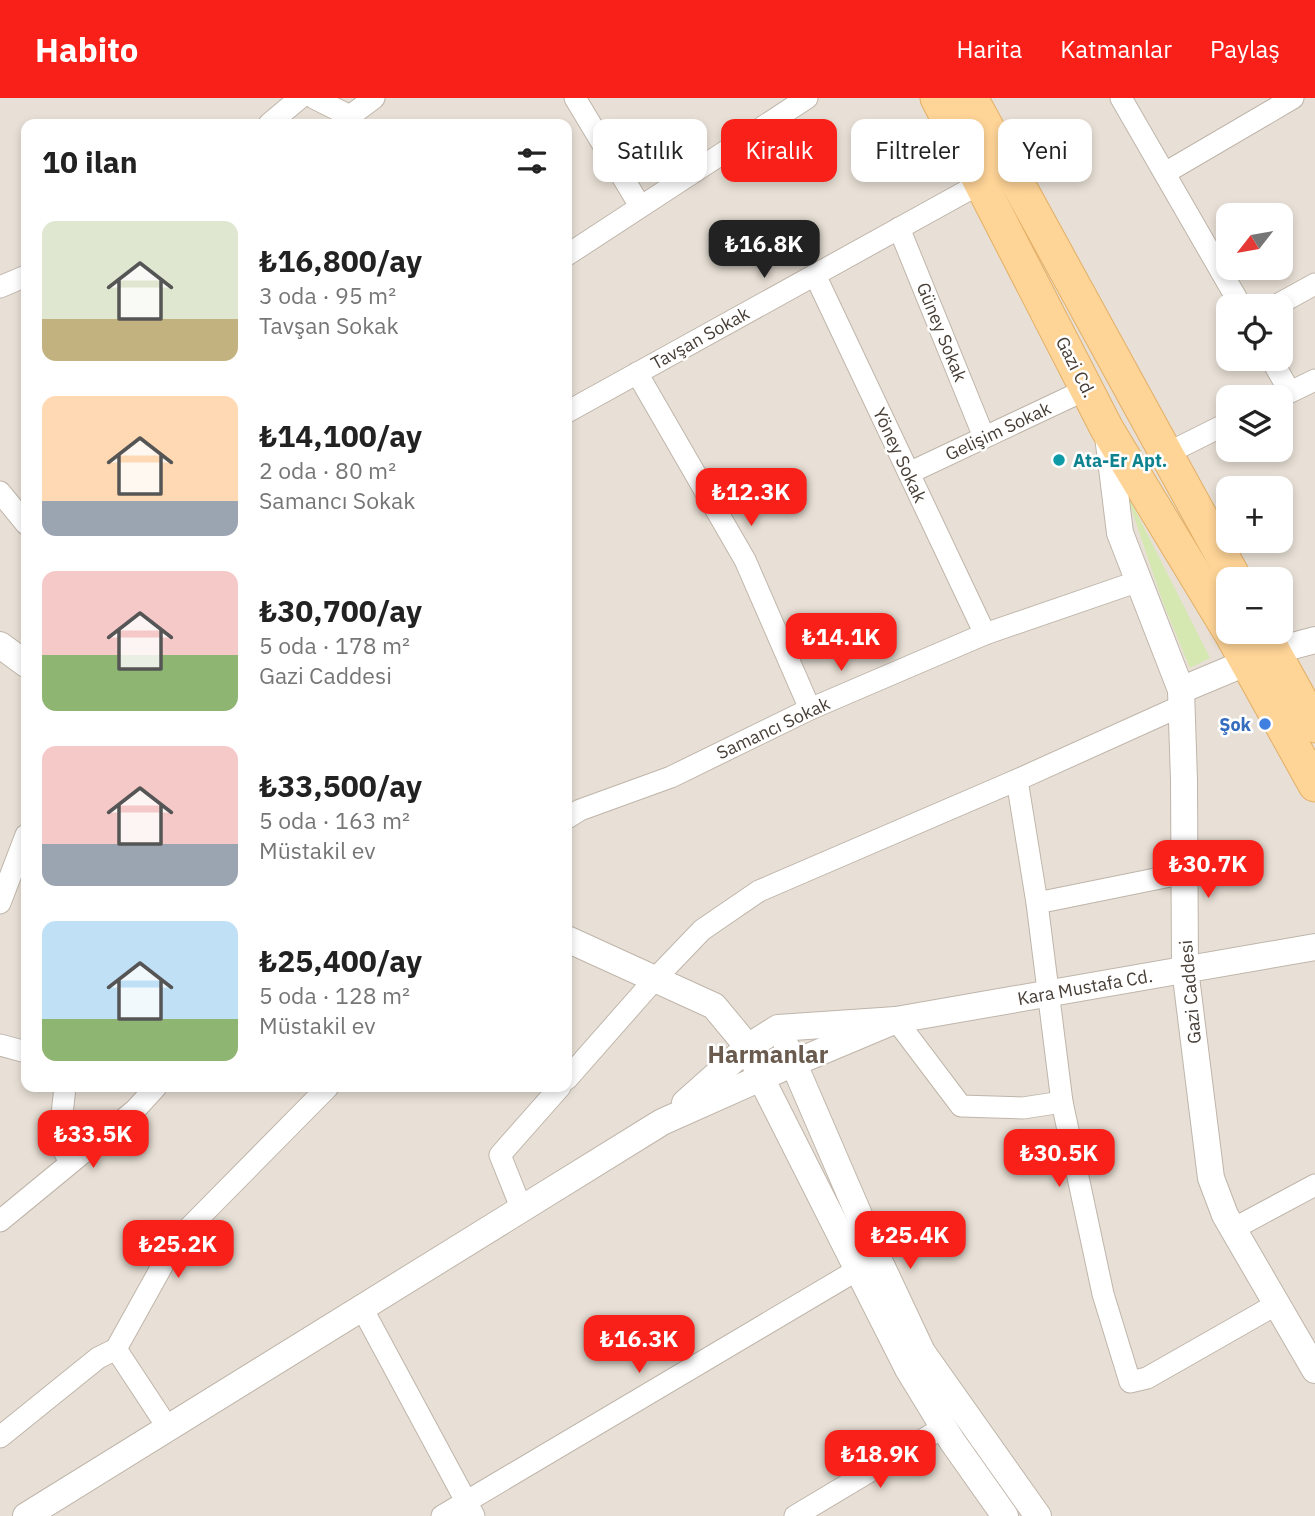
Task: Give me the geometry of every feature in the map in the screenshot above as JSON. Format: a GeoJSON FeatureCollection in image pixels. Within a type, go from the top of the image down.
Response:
{"type":"FeatureCollection","features":[{"type":"Feature","properties":{"kind":"main road","name":"Gazi Cd."},"geometry":{"type":"LineString","coordinates":[[937,98],[1107,429],[1216,609]]}},
{"type":"Feature","properties":{"kind":"main road","name":"Gazi Cd."},"geometry":{"type":"LineString","coordinates":[[971,98],[1228,567]]}},
{"type":"Feature","properties":{"kind":"main road"},"geometry":{"type":"LineString","coordinates":[[1262,648],[1315,726]]}},
{"type":"Feature","properties":{"kind":"main road"},"geometry":{"type":"LineString","coordinates":[[1262,648],[1315,785]]}},
{"type":"Feature","properties":{"kind":"street"},"geometry":{"type":"LineString","coordinates":[[275,119],[300,98]]}},
{"type":"Feature","properties":{"kind":"street"},"geometry":{"type":"LineString","coordinates":[[314,98],[350,119]]}},
{"type":"Feature","properties":{"kind":"street"},"geometry":{"type":"LineString","coordinates":[[353,119],[374,98]]}},
{"type":"Feature","properties":{"kind":"street"},"geometry":{"type":"LineString","coordinates":[[575,98],[640,206]]}},
{"type":"Feature","properties":{"kind":"street"},"geometry":{"type":"LineString","coordinates":[[572,252],[807,98]]}},
{"type":"Feature","properties":{"kind":"street"},"geometry":{"type":"LineString","coordinates":[[1121,98],[1234,294]]}},
{"type":"Feature","properties":{"kind":"street"},"geometry":{"type":"LineString","coordinates":[[1165,173],[1293,98]]}},
{"type":"Feature","properties":{"kind":"street","name":"Tavşan Sokak"},"geometry":{"type":"LineString","coordinates":[[572,409],[981,183]]}},
{"type":"Feature","properties":{"kind":"street","name":"Güney Sokak"},"geometry":{"type":"LineString","coordinates":[[899,228],[984,437]]}},
{"type":"Feature","properties":{"kind":"street","name":"Yöney Sokak"},"geometry":{"type":"LineString","coordinates":[[815,275],[985,634]]}},
{"type":"Feature","properties":{"kind":"street"},"geometry":{"type":"LineString","coordinates":[[0,287],[21,278]]}},
{"type":"Feature","properties":{"kind":"street"},"geometry":{"type":"LineString","coordinates":[[1293,296],[1315,284]]}},
{"type":"Feature","properties":{"kind":"street"},"geometry":{"type":"LineString","coordinates":[[638,373],[745,560],[810,709]]}},
{"type":"Feature","properties":{"kind":"street"},"geometry":{"type":"LineString","coordinates":[[1293,391],[1315,380]]}},
{"type":"Feature","properties":{"kind":"street","name":"Gelişim Sokak"},"geometry":{"type":"LineString","coordinates":[[909,473],[1087,389]]}},
{"type":"Feature","properties":{"kind":"street","name":"Gazi Caddesi"},"geometry":{"type":"LineString","coordinates":[[1107,429],[1120,533],[1181,698],[1185,970],[1210,1178],[1233,1228],[1315,1370]]}},
{"type":"Feature","properties":{"kind":"street"},"geometry":{"type":"LineString","coordinates":[[1166,454],[1216,429]]}},
{"type":"Feature","properties":{"kind":"street"},"geometry":{"type":"LineString","coordinates":[[0,492],[21,518]]}},
{"type":"Feature","properties":{"kind":"street","name":"Samancı Sokak"},"geometry":{"type":"LineString","coordinates":[[572,815],[671,776],[810,709],[985,634],[1139,581]]}},
{"type":"Feature","properties":{"kind":"street"},"geometry":{"type":"LineString","coordinates":[[572,1073],[702,930],[759,891],[1017,780],[1181,698],[1262,648],[1314,640]]}},
{"type":"Feature","properties":{"kind":"street"},"geometry":{"type":"LineString","coordinates":[[0,645],[21,660]]}},
{"type":"Feature","properties":{"kind":"street"},"geometry":{"type":"LineString","coordinates":[[1017,780],[1037,903],[1062,1102],[1103,1294],[1130,1382],[1147,1378],[1277,1304]]}},
{"type":"Feature","properties":{"kind":"street"},"geometry":{"type":"LineString","coordinates":[[0,903],[21,848]]}},
{"type":"Feature","properties":{"kind":"street"},"geometry":{"type":"LineString","coordinates":[[1037,903],[1185,873]]}},
{"type":"Feature","properties":{"kind":"street"},"geometry":{"type":"LineString","coordinates":[[572,941],[714,1006],[748,1047],[761,1078],[908,1369],[1005,1516]]}},
{"type":"Feature","properties":{"kind":"street","name":"Kara Mustafa Cd."},"geometry":{"type":"LineString","coordinates":[[896,1020],[1315,947]]}},
{"type":"Feature","properties":{"kind":"street"},"geometry":{"type":"LineString","coordinates":[[896,1020],[961,1106],[1023,1108],[1062,1102]]}},
{"type":"Feature","properties":{"kind":"street"},"geometry":{"type":"LineString","coordinates":[[662,1122],[748,1047],[778,1028],[896,1020]]}},
{"type":"Feature","properties":{"kind":"street"},"geometry":{"type":"LineString","coordinates":[[26,1516],[662,1122],[896,1020]]}},
{"type":"Feature","properties":{"kind":"street"},"geometry":{"type":"LineString","coordinates":[[778,1028],[875,1252],[922,1352],[1038,1516]]}},
{"type":"Feature","properties":{"kind":"street"},"geometry":{"type":"LineString","coordinates":[[0,1045],[21,1051]]}},
{"type":"Feature","properties":{"kind":"street"},"geometry":{"type":"LineString","coordinates":[[64,1092],[59,1142],[70,1161]]}},
{"type":"Feature","properties":{"kind":"street"},"geometry":{"type":"LineString","coordinates":[[4,1211],[135,1110],[151,1092]]}},
{"type":"Feature","properties":{"kind":"street"},"geometry":{"type":"LineString","coordinates":[[0,1437],[98,1359],[116,1349],[176,1241],[323,1092]]}},
{"type":"Feature","properties":{"kind":"street"},"geometry":{"type":"LineString","coordinates":[[522,1210],[500,1155],[556,1092]]}},
{"type":"Feature","properties":{"kind":"street"},"geometry":{"type":"LineString","coordinates":[[1233,1228],[1315,1185]]}},
{"type":"Feature","properties":{"kind":"street"},"geometry":{"type":"LineString","coordinates":[[442,1516],[470,1509],[857,1270]]}},
{"type":"Feature","properties":{"kind":"street"},"geometry":{"type":"LineString","coordinates":[[362,1308],[470,1509]]}},
{"type":"Feature","properties":{"kind":"street"},"geometry":{"type":"LineString","coordinates":[[116,1349],[168,1429]]}},
{"type":"Feature","properties":{"kind":"street"},"geometry":{"type":"LineString","coordinates":[[795,1516],[944,1427]]}},
{"type":"Feature","properties":{"kind":"shaded area"},"geometry":{"type":"Polygon","coordinates":[[[0,98],[1315,98],[1315,1516],[0,1516],[0,98]]]}},
{"type":"Feature","properties":{"kind":"green space"},"geometry":{"type":"Polygon","coordinates":[[[1125,490],[1210,658],[1190,668],[1163,603],[1125,490]]]}},
{"type":"Feature","properties":{"kind":"place","name":"Ata-Er Apt."},"geometry":{"type":"Point","coordinates":[1059,460]}},
{"type":"Feature","properties":{"kind":"place","name":"Şok"},"geometry":{"type":"Point","coordinates":[1265,724]}},
{"type":"Feature","properties":{"kind":"district","name":"Harmanlar"},"geometry":{"type":"Point","coordinates":[768,1054]}}]}
